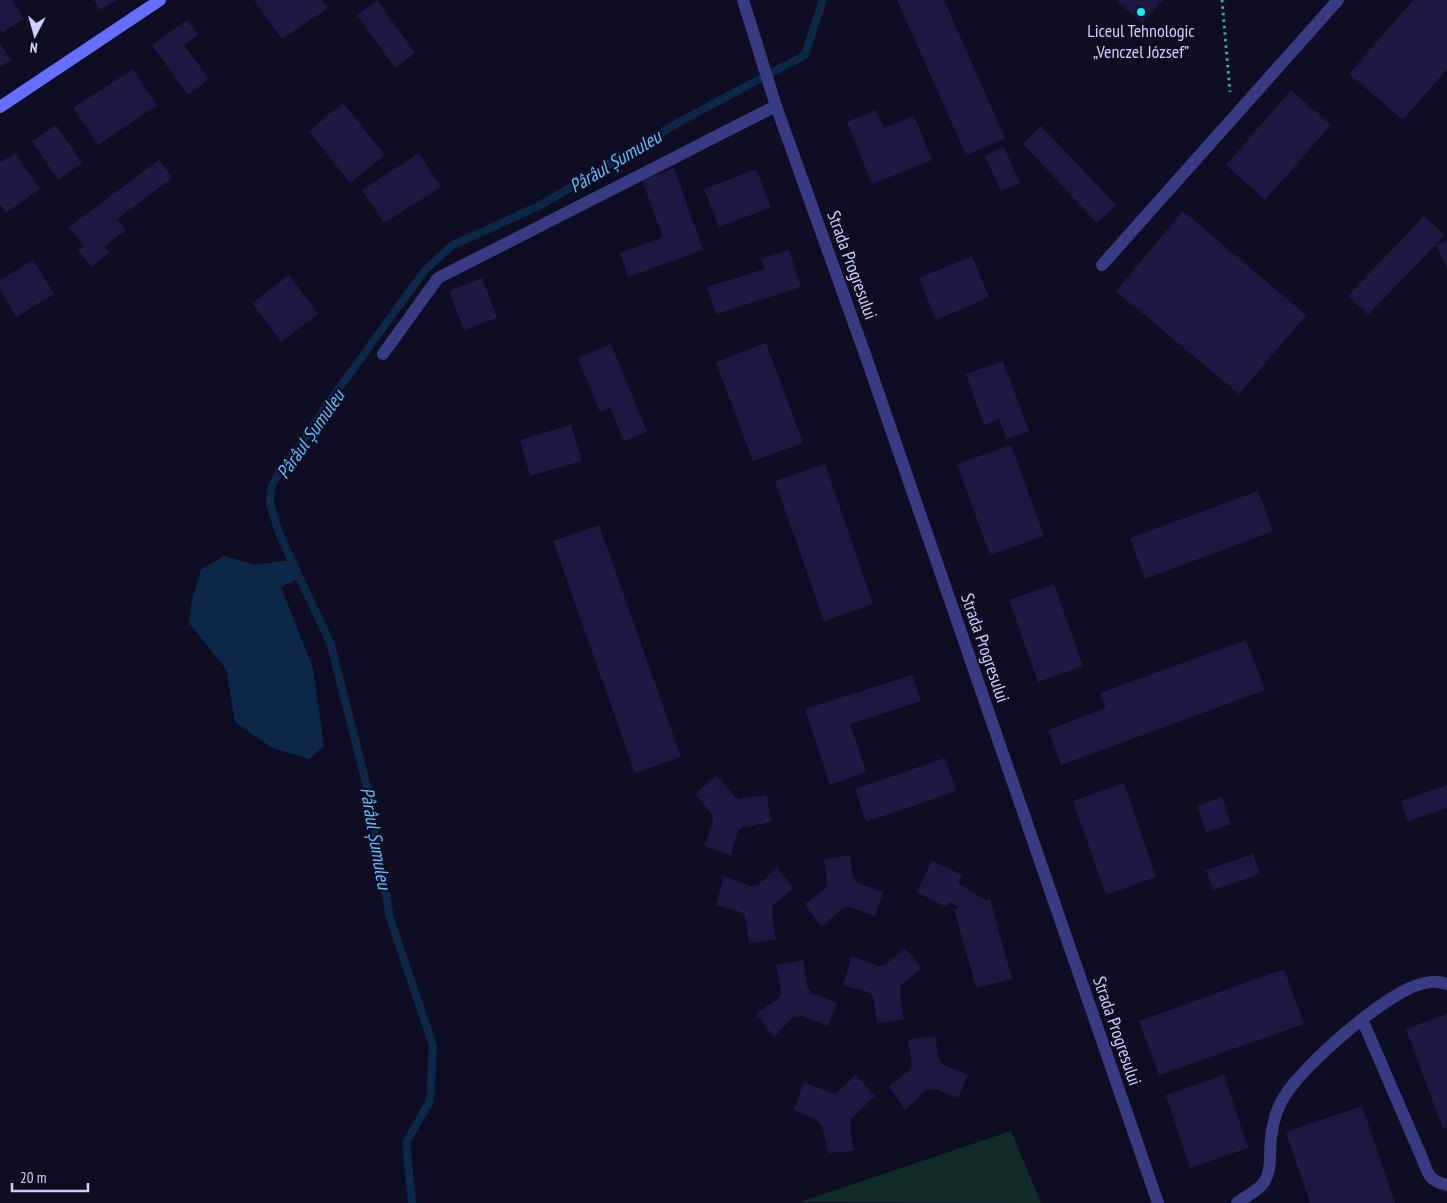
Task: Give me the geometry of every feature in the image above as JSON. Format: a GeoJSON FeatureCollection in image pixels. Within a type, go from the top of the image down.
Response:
{"type":"FeatureCollection","features":[{"type":"Feature","properties":{"kind":"street"},"geometry":{"type":"LineString","coordinates":[[0,107],[160,0]]}},
{"type":"Feature","properties":{"kind":"street","name":"Strada Progresului"},"geometry":{"type":"LineString","coordinates":[[743,0],[776,106],[866,357],[1158,1203]]}},
{"type":"Feature","properties":{"kind":"street"},"geometry":{"type":"LineString","coordinates":[[1102,264],[1338,0]]}},
{"type":"Feature","properties":{"kind":"street"},"geometry":{"type":"LineString","coordinates":[[383,354],[438,278],[776,106]]}},
{"type":"Feature","properties":{"kind":"street"},"geometry":{"type":"LineString","coordinates":[[1237,1203],[1262,1184],[1268,1173],[1274,1117],[1284,1097],[1302,1073],[1361,1021],[1395,995],[1419,984],[1436,981],[1447,984]]}},
{"type":"Feature","properties":{"kind":"street"},"geometry":{"type":"LineString","coordinates":[[1361,1021],[1365,1026],[1427,1173],[1435,1182],[1447,1185]]}},
{"type":"Feature","properties":{"kind":"path"},"geometry":{"type":"LineString","coordinates":[[1222,0],[1233,117]]}},
{"type":"Feature","properties":{"kind":"green space"},"geometry":{"type":"Polygon","coordinates":[[[1011,1131],[1041,1203],[800,1202],[1011,1131]]]}},
{"type":"Feature","properties":{"kind":"water"},"geometry":{"type":"Polygon","coordinates":[[[224,556],[255,565],[291,560],[300,578],[281,587],[313,668],[324,746],[309,759],[272,748],[235,722],[226,669],[189,623],[192,600],[201,569],[224,556]]]}},
{"type":"Feature","properties":{"kind":"building"},"geometry":{"type":"Polygon","coordinates":[[[0,0],[12,0],[24,19],[2,33],[0,30],[0,0]]]}},
{"type":"Feature","properties":{"kind":"building"},"geometry":{"type":"Polygon","coordinates":[[[94,0],[117,0],[100,10],[94,0]]]}},
{"type":"Feature","properties":{"kind":"building"},"geometry":{"type":"Polygon","coordinates":[[[254,0],[322,0],[328,8],[282,39],[254,0]]]}},
{"type":"Feature","properties":{"kind":"building"},"geometry":{"type":"Polygon","coordinates":[[[377,0],[415,53],[395,68],[357,15],[377,0]]]}},
{"type":"Feature","properties":{"kind":"building"},"geometry":{"type":"Polygon","coordinates":[[[897,0],[944,0],[1005,138],[966,155],[897,0]]]}},
{"type":"Feature","properties":{"kind":"building","name":"Liceul Tehnologic „Venczel József”"},"geometry":{"type":"Polygon","coordinates":[[[1116,0],[1163,0],[1142,23],[1116,0]]]}},
{"type":"Feature","properties":{"kind":"building"},"geometry":{"type":"Polygon","coordinates":[[[1413,0],[1447,0],[1447,69],[1403,120],[1349,74],[1413,0]]]}},
{"type":"Feature","properties":{"kind":"building"},"geometry":{"type":"Polygon","coordinates":[[[187,20],[198,35],[184,45],[209,79],[188,95],[152,45],[187,20]]]}},
{"type":"Feature","properties":{"kind":"building"},"geometry":{"type":"Polygon","coordinates":[[[0,43],[11,60],[0,67],[0,43]]]}},
{"type":"Feature","properties":{"kind":"building"},"geometry":{"type":"Polygon","coordinates":[[[133,69],[157,105],[98,145],[73,108],[133,69]]]}},
{"type":"Feature","properties":{"kind":"building"},"geometry":{"type":"Polygon","coordinates":[[[1291,90],[1331,125],[1265,200],[1226,165],[1291,90]]]}},
{"type":"Feature","properties":{"kind":"building"},"geometry":{"type":"Polygon","coordinates":[[[343,103],[385,155],[350,183],[309,131],[343,103]]]}},
{"type":"Feature","properties":{"kind":"building"},"geometry":{"type":"Polygon","coordinates":[[[876,110],[884,128],[914,116],[932,160],[872,184],[847,122],[876,110]]]}},
{"type":"Feature","properties":{"kind":"building"},"geometry":{"type":"Polygon","coordinates":[[[56,125],[82,163],[58,180],[32,141],[56,125]]]}},
{"type":"Feature","properties":{"kind":"building"},"geometry":{"type":"Polygon","coordinates":[[[1041,126],[1116,205],[1097,223],[1023,144],[1041,126]]]}},
{"type":"Feature","properties":{"kind":"building"},"geometry":{"type":"Polygon","coordinates":[[[1004,147],[1020,183],[1001,191],[985,156],[1004,147]]]}},
{"type":"Feature","properties":{"kind":"building"},"geometry":{"type":"Polygon","coordinates":[[[15,153],[40,189],[6,213],[0,204],[0,163],[15,153]]]}},
{"type":"Feature","properties":{"kind":"building"},"geometry":{"type":"Polygon","coordinates":[[[419,153],[441,187],[384,223],[362,190],[419,153]]]}},
{"type":"Feature","properties":{"kind":"building"},"geometry":{"type":"Polygon","coordinates":[[[159,160],[172,178],[117,219],[126,230],[104,246],[109,253],[91,267],[78,250],[83,246],[69,227],[159,160]]]}},
{"type":"Feature","properties":{"kind":"building"},"geometry":{"type":"Polygon","coordinates":[[[674,168],[703,250],[628,277],[620,253],[663,237],[642,180],[674,168]]]}},
{"type":"Feature","properties":{"kind":"building"},"geometry":{"type":"Polygon","coordinates":[[[756,169],[771,207],[719,227],[704,189],[756,169]]]}},
{"type":"Feature","properties":{"kind":"building"},"geometry":{"type":"Polygon","coordinates":[[[1183,211],[1306,315],[1239,394],[1116,291],[1183,211]]]}},
{"type":"Feature","properties":{"kind":"building"},"geometry":{"type":"Polygon","coordinates":[[[1424,216],[1445,235],[1368,315],[1348,296],[1424,216]]]}},
{"type":"Feature","properties":{"kind":"building"},"geometry":{"type":"Polygon","coordinates":[[[1447,241],[1447,269],[1436,245],[1447,241]]]}},
{"type":"Feature","properties":{"kind":"building"},"geometry":{"type":"Polygon","coordinates":[[[789,250],[801,287],[716,314],[707,287],[765,269],[761,259],[789,250]]]}},
{"type":"Feature","properties":{"kind":"building"},"geometry":{"type":"Polygon","coordinates":[[[972,256],[989,297],[936,320],[919,278],[972,256]]]}},
{"type":"Feature","properties":{"kind":"building"},"geometry":{"type":"Polygon","coordinates":[[[33,260],[54,294],[16,317],[0,290],[0,280],[33,260]]]}},
{"type":"Feature","properties":{"kind":"building"},"geometry":{"type":"Polygon","coordinates":[[[289,275],[318,314],[281,342],[252,303],[289,275]]]}},
{"type":"Feature","properties":{"kind":"building"},"geometry":{"type":"Polygon","coordinates":[[[482,278],[497,318],[464,330],[449,291],[482,278]]]}},
{"type":"Feature","properties":{"kind":"building"},"geometry":{"type":"Polygon","coordinates":[[[766,343],[803,443],[753,461],[716,362],[766,343]]]}},
{"type":"Feature","properties":{"kind":"building"},"geometry":{"type":"Polygon","coordinates":[[[611,344],[647,432],[624,441],[610,408],[600,412],[578,358],[611,344]]]}},
{"type":"Feature","properties":{"kind":"building"},"geometry":{"type":"Polygon","coordinates":[[[1003,361],[1029,431],[1007,439],[999,419],[984,425],[966,374],[1003,361]]]}},
{"type":"Feature","properties":{"kind":"building"},"geometry":{"type":"Polygon","coordinates":[[[571,425],[582,461],[530,476],[520,440],[571,425]]]}},
{"type":"Feature","properties":{"kind":"building"},"geometry":{"type":"Polygon","coordinates":[[[1011,445],[1044,536],[990,555],[957,464],[1011,445]]]}},
{"type":"Feature","properties":{"kind":"building"},"geometry":{"type":"Polygon","coordinates":[[[825,464],[873,604],[824,621],[775,481],[825,464]]]}},
{"type":"Feature","properties":{"kind":"building"},"geometry":{"type":"Polygon","coordinates":[[[1258,491],[1273,531],[1145,579],[1130,538],[1258,491]]]}},
{"type":"Feature","properties":{"kind":"building"},"geometry":{"type":"Polygon","coordinates":[[[599,525],[681,757],[635,773],[553,541],[599,525]]]}},
{"type":"Feature","properties":{"kind":"building"},"geometry":{"type":"Polygon","coordinates":[[[1054,584],[1083,666],[1038,682],[1009,600],[1054,584]]]}},
{"type":"Feature","properties":{"kind":"building"},"geometry":{"type":"Polygon","coordinates":[[[1246,640],[1265,690],[1061,765],[1048,730],[1106,708],[1100,693],[1246,640]]]}},
{"type":"Feature","properties":{"kind":"building"},"geometry":{"type":"Polygon","coordinates":[[[912,675],[921,701],[850,724],[866,772],[830,785],[805,709],[912,675]]]}},
{"type":"Feature","properties":{"kind":"building"},"geometry":{"type":"Polygon","coordinates":[[[945,758],[956,791],[866,822],[855,789],[945,758]]]}},
{"type":"Feature","properties":{"kind":"building"},"geometry":{"type":"Polygon","coordinates":[[[717,775],[735,797],[740,799],[767,795],[771,822],[744,827],[738,830],[731,855],[704,846],[713,821],[713,815],[695,794],[717,775]]]}},
{"type":"Feature","properties":{"kind":"building"},"geometry":{"type":"Polygon","coordinates":[[[1124,783],[1156,877],[1106,895],[1073,801],[1124,783]]]}},
{"type":"Feature","properties":{"kind":"building"},"geometry":{"type":"Polygon","coordinates":[[[1447,785],[1447,808],[1408,821],[1401,801],[1447,785]]]}},
{"type":"Feature","properties":{"kind":"building"},"geometry":{"type":"Polygon","coordinates":[[[1222,797],[1231,824],[1206,832],[1197,806],[1222,797]]]}},
{"type":"Feature","properties":{"kind":"building"},"geometry":{"type":"Polygon","coordinates":[[[1253,854],[1260,874],[1213,890],[1206,870],[1253,854]]]}},
{"type":"Feature","properties":{"kind":"building"},"geometry":{"type":"Polygon","coordinates":[[[850,855],[853,877],[858,883],[883,892],[875,916],[849,907],[843,908],[821,927],[805,904],[825,889],[827,883],[824,859],[850,855]]]}},
{"type":"Feature","properties":{"kind":"building"},"geometry":{"type":"Polygon","coordinates":[[[932,861],[962,875],[958,883],[985,900],[990,899],[1012,979],[976,988],[954,909],[959,907],[949,902],[946,907],[917,892],[932,861]]]}},
{"type":"Feature","properties":{"kind":"building"},"geometry":{"type":"Polygon","coordinates":[[[777,868],[794,888],[773,905],[772,913],[776,940],[749,943],[745,915],[716,905],[724,876],[750,886],[758,885],[777,868]]]}},
{"type":"Feature","properties":{"kind":"building"},"geometry":{"type":"Polygon","coordinates":[[[905,948],[922,968],[901,985],[900,993],[904,1020],[877,1023],[873,996],[868,992],[843,985],[852,956],[878,966],[885,965],[905,948]]]}},
{"type":"Feature","properties":{"kind":"building"},"geometry":{"type":"Polygon","coordinates":[[[803,960],[807,986],[811,993],[837,1003],[828,1026],[802,1016],[793,1017],[774,1037],[756,1014],[779,998],[781,991],[776,965],[803,960]]]}},
{"type":"Feature","properties":{"kind":"building"},"geometry":{"type":"Polygon","coordinates":[[[1284,969],[1304,1024],[1159,1075],[1139,1021],[1284,969]]]}},
{"type":"Feature","properties":{"kind":"building"},"geometry":{"type":"Polygon","coordinates":[[[1447,1014],[1447,1128],[1443,1129],[1406,1029],[1447,1014]]]}},
{"type":"Feature","properties":{"kind":"building"},"geometry":{"type":"Polygon","coordinates":[[[935,1036],[939,1059],[944,1065],[968,1075],[958,1098],[935,1089],[925,1091],[905,1110],[889,1086],[909,1071],[912,1065],[908,1040],[935,1036]]]}},
{"type":"Feature","properties":{"kind":"building"},"geometry":{"type":"Polygon","coordinates":[[[856,1075],[875,1096],[851,1119],[850,1127],[854,1151],[828,1153],[822,1126],[817,1120],[794,1110],[804,1082],[836,1093],[856,1075]]]}},
{"type":"Feature","properties":{"kind":"building"},"geometry":{"type":"Polygon","coordinates":[[[1224,1075],[1248,1148],[1190,1168],[1166,1095],[1224,1075]]]}},
{"type":"Feature","properties":{"kind":"building"},"geometry":{"type":"Polygon","coordinates":[[[1362,1106],[1395,1203],[1310,1203],[1286,1132],[1362,1106]]]}},
{"type":"Feature","properties":{"kind":"waterway","name":"Pârâul Șumuleu"},"geometry":{"type":"LineString","coordinates":[[412,1203],[406,1143],[430,1101],[433,1045],[390,918],[368,791],[331,645],[279,533],[270,504],[271,488],[280,471],[297,450],[329,402],[425,270],[453,245],[541,205],[681,121],[805,55],[823,0]]}},
{"type":"Feature","properties":{"kind":"place","name":"Liceul Tehnologic „Venczel József”"},"geometry":{"type":"Point","coordinates":[1141,12]}}]}
